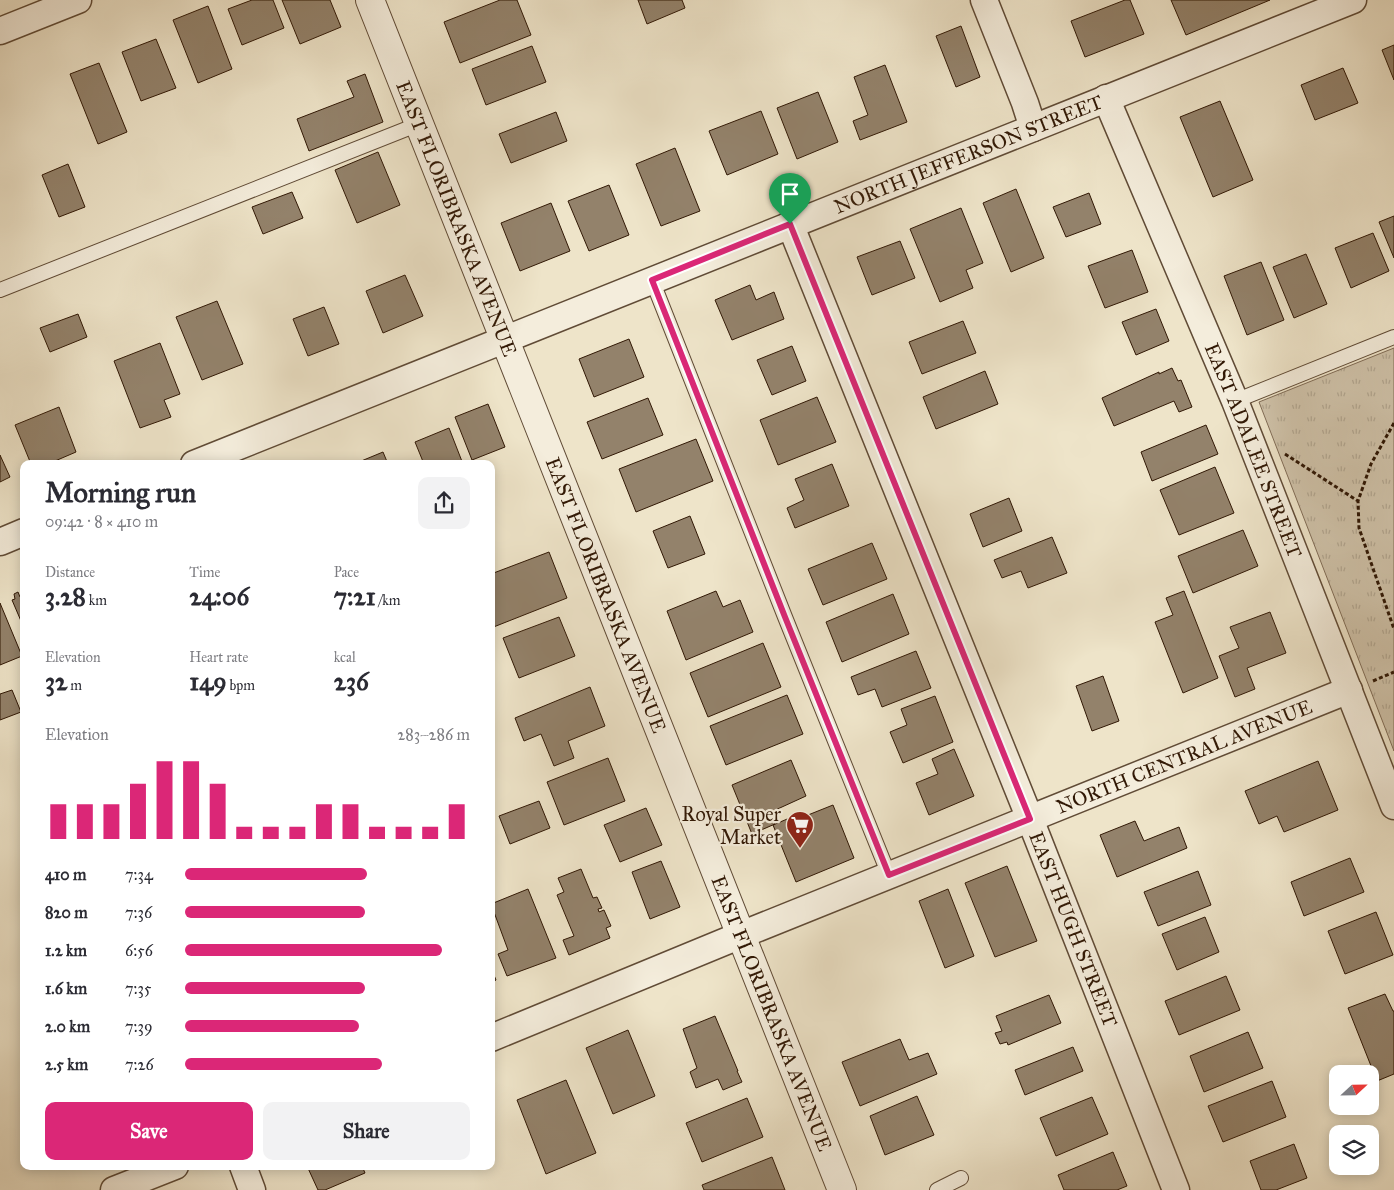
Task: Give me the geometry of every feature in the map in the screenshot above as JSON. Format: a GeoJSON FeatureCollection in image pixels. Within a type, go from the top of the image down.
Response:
{"type":"FeatureCollection","features":[{"type":"Feature","properties":{"kind":"street"},"geometry":{"type":"LineString","coordinates":[[0,31],[78,0]]}},
{"type":"Feature","properties":{"kind":"street","name":"EAST FLORIBRASKA AVENUE"},"geometry":{"type":"LineString","coordinates":[[370,0],[842,1190]]}},
{"type":"Feature","properties":{"kind":"street"},"geometry":{"type":"LineString","coordinates":[[984,0],[1033,128]]}},
{"type":"Feature","properties":{"kind":"street","name":"NORTH JEFFERSON STREET"},"geometry":{"type":"LineString","coordinates":[[204,460],[1353,0]]}},
{"type":"Feature","properties":{"kind":"street","name":"EAST ADALEE STREET"},"geometry":{"type":"LineString","coordinates":[[1106,98],[1235,401],[1394,806]]}},
{"type":"Feature","properties":{"kind":"street","name":"EAST HUGH STREET"},"geometry":{"type":"LineString","coordinates":[[790,224],[1030,819],[1176,1190]]}},
{"type":"Feature","properties":{"kind":"street"},"geometry":{"type":"LineString","coordinates":[[0,542],[20,534]]}},
{"type":"Feature","properties":{"kind":"street","name":"NORTH CENTRAL AVENUE"},"geometry":{"type":"LineString","coordinates":[[495,1036],[1349,690]]}},
{"type":"Feature","properties":{"kind":"street"},"geometry":{"type":"LineString","coordinates":[[114,1190],[165,1170]]}},
{"type":"Feature","properties":{"kind":"street"},"geometry":{"type":"LineString","coordinates":[[244,1170],[252,1190]]}},
{"type":"Feature","properties":{"kind":"lane"},"geometry":{"type":"LineString","coordinates":[[0,290],[419,124]]}},
{"type":"Feature","properties":{"kind":"lane"},"geometry":{"type":"LineString","coordinates":[[652,280],[889,875]]}},
{"type":"Feature","properties":{"kind":"lane"},"geometry":{"type":"LineString","coordinates":[[1235,401],[1394,337]]}},
{"type":"Feature","properties":{"kind":"lane"},"geometry":{"type":"LineString","coordinates":[[937,1190],[961,1178]]}},
{"type":"Feature","properties":{"kind":"path"},"geometry":{"type":"LineString","coordinates":[[1394,423],[1371,464],[1358,501],[1358,528],[1394,628]]}},
{"type":"Feature","properties":{"kind":"path"},"geometry":{"type":"LineString","coordinates":[[1284,454],[1358,501]]}},
{"type":"Feature","properties":{"kind":"green space"},"geometry":{"type":"Polygon","coordinates":[[[1394,348],[1394,751],[1259,402],[1394,348]]]}},
{"type":"Feature","properties":{"kind":"building"},"geometry":{"type":"Polygon","coordinates":[[[252,0],[273,0],[284,28],[242,45],[228,9],[252,0]]]}},
{"type":"Feature","properties":{"kind":"building"},"geometry":{"type":"Polygon","coordinates":[[[282,0],[330,0],[341,27],[300,44],[282,0]]]}},
{"type":"Feature","properties":{"kind":"building"},"geometry":{"type":"Polygon","coordinates":[[[500,0],[517,0],[531,35],[460,63],[444,22],[500,0]]]}},
{"type":"Feature","properties":{"kind":"building"},"geometry":{"type":"Polygon","coordinates":[[[638,0],[682,0],[685,8],[647,24],[638,0]]]}},
{"type":"Feature","properties":{"kind":"building"},"geometry":{"type":"Polygon","coordinates":[[[1125,0],[1130,0],[1144,34],[1085,57],[1071,21],[1125,0]]]}},
{"type":"Feature","properties":{"kind":"building"},"geometry":{"type":"Polygon","coordinates":[[[1171,0],[1270,0],[1186,35],[1171,0]]]}},
{"type":"Feature","properties":{"kind":"building"},"geometry":{"type":"Polygon","coordinates":[[[208,6],[232,69],[198,83],[173,20],[208,6]]]}},
{"type":"Feature","properties":{"kind":"building"},"geometry":{"type":"Polygon","coordinates":[[[961,26],[980,77],[956,87],[936,36],[961,26]]]}},
{"type":"Feature","properties":{"kind":"building"},"geometry":{"type":"Polygon","coordinates":[[[156,39],[176,88],[141,101],[122,52],[156,39]]]}},
{"type":"Feature","properties":{"kind":"building"},"geometry":{"type":"Polygon","coordinates":[[[1394,45],[1394,80],[1382,50],[1394,45]]]}},
{"type":"Feature","properties":{"kind":"building"},"geometry":{"type":"Polygon","coordinates":[[[532,46],[546,82],[486,105],[472,69],[532,46]]]}},
{"type":"Feature","properties":{"kind":"building"},"geometry":{"type":"Polygon","coordinates":[[[99,63],[127,132],[98,144],[70,74],[99,63]]]}},
{"type":"Feature","properties":{"kind":"building"},"geometry":{"type":"Polygon","coordinates":[[[885,65],[907,122],[860,140],[853,121],[868,115],[854,77],[885,65]]]}},
{"type":"Feature","properties":{"kind":"building"},"geometry":{"type":"Polygon","coordinates":[[[1343,68],[1358,103],[1315,120],[1301,85],[1343,68]]]}},
{"type":"Feature","properties":{"kind":"building"},"geometry":{"type":"Polygon","coordinates":[[[365,74],[383,122],[309,151],[297,119],[354,97],[347,81],[365,74]]]}},
{"type":"Feature","properties":{"kind":"building"},"geometry":{"type":"Polygon","coordinates":[[[818,92],[838,142],[797,159],[777,108],[818,92]]]}},
{"type":"Feature","properties":{"kind":"building"},"geometry":{"type":"Polygon","coordinates":[[[1220,101],[1253,180],[1213,197],[1180,117],[1220,101]]]}},
{"type":"Feature","properties":{"kind":"building"},"geometry":{"type":"Polygon","coordinates":[[[761,111],[778,154],[727,175],[709,131],[761,111]]]}},
{"type":"Feature","properties":{"kind":"building"},"geometry":{"type":"Polygon","coordinates":[[[556,112],[567,141],[511,163],[499,134],[556,112]]]}},
{"type":"Feature","properties":{"kind":"building"},"geometry":{"type":"Polygon","coordinates":[[[675,148],[700,211],[661,226],[636,164],[675,148]]]}},
{"type":"Feature","properties":{"kind":"building"},"geometry":{"type":"Polygon","coordinates":[[[378,152],[400,205],[357,223],[335,170],[378,152]]]}},
{"type":"Feature","properties":{"kind":"building"},"geometry":{"type":"Polygon","coordinates":[[[68,164],[85,207],[59,217],[42,175],[68,164]]]}},
{"type":"Feature","properties":{"kind":"building"},"geometry":{"type":"Polygon","coordinates":[[[609,185],[629,235],[589,251],[568,201],[609,185]]]}},
{"type":"Feature","properties":{"kind":"building"},"geometry":{"type":"Polygon","coordinates":[[[1016,189],[1044,258],[1011,272],[983,203],[1016,189]]]}},
{"type":"Feature","properties":{"kind":"building"},"geometry":{"type":"Polygon","coordinates":[[[292,192],[303,218],[263,234],[252,207],[292,192]]]}},
{"type":"Feature","properties":{"kind":"building"},"geometry":{"type":"Polygon","coordinates":[[[1089,193],[1101,224],[1066,237],[1053,207],[1089,193]]]}},
{"type":"Feature","properties":{"kind":"building"},"geometry":{"type":"Polygon","coordinates":[[[551,203],[570,251],[520,271],[501,223],[551,203]]]}},
{"type":"Feature","properties":{"kind":"building"},"geometry":{"type":"Polygon","coordinates":[[[961,208],[983,263],[966,270],[973,288],[940,302],[910,229],[961,208]]]}},
{"type":"Feature","properties":{"kind":"building"},"geometry":{"type":"Polygon","coordinates":[[[1394,216],[1394,258],[1379,222],[1394,216]]]}},
{"type":"Feature","properties":{"kind":"building"},"geometry":{"type":"Polygon","coordinates":[[[1373,233],[1389,271],[1351,288],[1335,248],[1373,233]]]}},
{"type":"Feature","properties":{"kind":"building"},"geometry":{"type":"Polygon","coordinates":[[[900,241],[915,278],[872,295],[857,257],[900,241]]]}},
{"type":"Feature","properties":{"kind":"building"},"geometry":{"type":"Polygon","coordinates":[[[1132,250],[1148,292],[1105,308],[1088,266],[1132,250]]]}},
{"type":"Feature","properties":{"kind":"building"},"geometry":{"type":"Polygon","coordinates":[[[1306,254],[1327,304],[1294,318],[1273,267],[1306,254]]]}},
{"type":"Feature","properties":{"kind":"building"},"geometry":{"type":"Polygon","coordinates":[[[1261,262],[1284,320],[1247,335],[1224,276],[1261,262]]]}},
{"type":"Feature","properties":{"kind":"building"},"geometry":{"type":"Polygon","coordinates":[[[405,275],[423,316],[383,333],[366,291],[405,275]]]}},
{"type":"Feature","properties":{"kind":"building"},"geometry":{"type":"Polygon","coordinates":[[[750,285],[756,300],[774,292],[784,319],[732,340],[715,300],[750,285]]]}},
{"type":"Feature","properties":{"kind":"building"},"geometry":{"type":"Polygon","coordinates":[[[217,301],[243,364],[202,380],[176,317],[217,301]]]}},
{"type":"Feature","properties":{"kind":"building"},"geometry":{"type":"Polygon","coordinates":[[[324,307],[339,344],[308,356],[293,319],[324,307]]]}},
{"type":"Feature","properties":{"kind":"building"},"geometry":{"type":"Polygon","coordinates":[[[1156,309],[1169,341],[1136,355],[1122,322],[1156,309]]]}},
{"type":"Feature","properties":{"kind":"building"},"geometry":{"type":"Polygon","coordinates":[[[78,314],[87,337],[50,352],[40,328],[78,314]]]}},
{"type":"Feature","properties":{"kind":"building"},"geometry":{"type":"Polygon","coordinates":[[[963,321],[976,353],[922,374],[909,342],[963,321]]]}},
{"type":"Feature","properties":{"kind":"building"},"geometry":{"type":"Polygon","coordinates":[[[629,339],[644,377],[594,397],[579,359],[629,339]]]}},
{"type":"Feature","properties":{"kind":"building"},"geometry":{"type":"Polygon","coordinates":[[[160,343],[180,394],[164,400],[171,417],[140,428],[114,361],[160,343]]]}},
{"type":"Feature","properties":{"kind":"building"},"geometry":{"type":"Polygon","coordinates":[[[792,346],[806,381],[772,395],[757,360],[792,346]]]}},
{"type":"Feature","properties":{"kind":"building"},"geometry":{"type":"Polygon","coordinates":[[[1172,368],[1178,381],[1181,380],[1192,407],[1179,412],[1174,401],[1114,426],[1102,398],[1172,368]]]}},
{"type":"Feature","properties":{"kind":"building"},"geometry":{"type":"Polygon","coordinates":[[[985,371],[998,404],[936,429],[923,397],[985,371]]]}},
{"type":"Feature","properties":{"kind":"building"},"geometry":{"type":"Polygon","coordinates":[[[817,397],[836,442],[778,465],[760,420],[817,397]]]}},
{"type":"Feature","properties":{"kind":"building"},"geometry":{"type":"Polygon","coordinates":[[[648,398],[663,435],[602,459],[587,422],[648,398]]]}},
{"type":"Feature","properties":{"kind":"building"},"geometry":{"type":"Polygon","coordinates":[[[488,404],[505,447],[472,460],[455,417],[488,404]]]}},
{"type":"Feature","properties":{"kind":"building"},"geometry":{"type":"Polygon","coordinates":[[[59,407],[76,452],[57,460],[29,460],[15,425],[59,407]]]}},
{"type":"Feature","properties":{"kind":"building"},"geometry":{"type":"Polygon","coordinates":[[[1206,425],[1218,454],[1152,481],[1141,452],[1206,425]]]}},
{"type":"Feature","properties":{"kind":"building"},"geometry":{"type":"Polygon","coordinates":[[[449,428],[461,460],[422,460],[415,442],[449,428]]]}},
{"type":"Feature","properties":{"kind":"building"},"geometry":{"type":"Polygon","coordinates":[[[696,439],[713,481],[636,512],[619,469],[696,439]]]}},
{"type":"Feature","properties":{"kind":"building"},"geometry":{"type":"Polygon","coordinates":[[[383,452],[386,460],[364,460],[383,452]]]}},
{"type":"Feature","properties":{"kind":"building"},"geometry":{"type":"Polygon","coordinates":[[[0,455],[10,477],[0,482],[0,455]]]}},
{"type":"Feature","properties":{"kind":"building"},"geometry":{"type":"Polygon","coordinates":[[[832,464],[849,506],[795,528],[787,508],[804,500],[795,479],[832,464]]]}},
{"type":"Feature","properties":{"kind":"building"},"geometry":{"type":"Polygon","coordinates":[[[1215,467],[1234,513],[1179,535],[1160,490],[1215,467]]]}},
{"type":"Feature","properties":{"kind":"building"},"geometry":{"type":"Polygon","coordinates":[[[1009,498],[1022,531],[983,547],[970,514],[1009,498]]]}},
{"type":"Feature","properties":{"kind":"building"},"geometry":{"type":"Polygon","coordinates":[[[690,516],[705,554],[668,568],[653,531],[690,516]]]}},
{"type":"Feature","properties":{"kind":"building"},"geometry":{"type":"Polygon","coordinates":[[[1243,530],[1258,566],[1193,593],[1178,556],[1243,530]]]}},
{"type":"Feature","properties":{"kind":"building"},"geometry":{"type":"Polygon","coordinates":[[[1052,537],[1067,573],[1028,588],[1021,571],[1002,578],[994,560],[1052,537]]]}},
{"type":"Feature","properties":{"kind":"building"},"geometry":{"type":"Polygon","coordinates":[[[872,543],[887,579],[823,605],[808,569],[872,543]]]}},
{"type":"Feature","properties":{"kind":"building"},"geometry":{"type":"Polygon","coordinates":[[[549,552],[567,598],[495,626],[495,572],[549,552]]]}},
{"type":"Feature","properties":{"kind":"building"},"geometry":{"type":"Polygon","coordinates":[[[716,591],[723,607],[740,600],[753,632],[686,660],[667,611],[716,591]]]}},
{"type":"Feature","properties":{"kind":"building"},"geometry":{"type":"Polygon","coordinates":[[[1184,591],[1218,678],[1183,693],[1155,622],[1173,615],[1166,598],[1184,591]]]}},
{"type":"Feature","properties":{"kind":"building"},"geometry":{"type":"Polygon","coordinates":[[[18,592],[20,597],[20,619],[12,600],[15,599],[14,594],[18,592]]]}},
{"type":"Feature","properties":{"kind":"building"},"geometry":{"type":"Polygon","coordinates":[[[893,594],[909,634],[842,662],[826,622],[893,594]]]}},
{"type":"Feature","properties":{"kind":"building"},"geometry":{"type":"Polygon","coordinates":[[[0,603],[20,651],[20,657],[0,665],[0,603]]]}},
{"type":"Feature","properties":{"kind":"building"},"geometry":{"type":"Polygon","coordinates":[[[1270,612],[1286,653],[1247,668],[1255,689],[1235,697],[1219,656],[1239,648],[1230,627],[1270,612]]]}},
{"type":"Feature","properties":{"kind":"building"},"geometry":{"type":"Polygon","coordinates":[[[559,617],[575,656],[519,678],[503,638],[559,617]]]}},
{"type":"Feature","properties":{"kind":"building"},"geometry":{"type":"Polygon","coordinates":[[[763,643],[781,687],[708,717],[690,673],[763,643]]]}},
{"type":"Feature","properties":{"kind":"building"},"geometry":{"type":"Polygon","coordinates":[[[916,651],[931,688],[882,707],[875,689],[858,695],[851,677],[916,651]]]}},
{"type":"Feature","properties":{"kind":"building"},"geometry":{"type":"Polygon","coordinates":[[[1103,676],[1119,721],[1092,731],[1076,686],[1103,676]]]}},
{"type":"Feature","properties":{"kind":"building"},"geometry":{"type":"Polygon","coordinates":[[[590,687],[605,726],[568,741],[574,758],[554,766],[541,734],[524,741],[515,718],[590,687]]]}},
{"type":"Feature","properties":{"kind":"building"},"geometry":{"type":"Polygon","coordinates":[[[12,690],[20,712],[0,720],[0,694],[12,690]]]}},
{"type":"Feature","properties":{"kind":"building"},"geometry":{"type":"Polygon","coordinates":[[[787,695],[803,734],[726,765],[710,726],[787,695]]]}},
{"type":"Feature","properties":{"kind":"building"},"geometry":{"type":"Polygon","coordinates":[[[935,696],[953,742],[903,763],[890,732],[907,725],[901,709],[935,696]]]}},
{"type":"Feature","properties":{"kind":"building"},"geometry":{"type":"Polygon","coordinates":[[[954,749],[974,796],[929,815],[916,783],[938,774],[932,759],[954,749]]]}},
{"type":"Feature","properties":{"kind":"building"},"geometry":{"type":"Polygon","coordinates":[[[608,758],[625,801],[564,825],[547,782],[608,758]]]}},
{"type":"Feature","properties":{"kind":"building"},"geometry":{"type":"Polygon","coordinates":[[[791,760],[806,796],[771,812],[775,824],[752,834],[732,785],[791,760]]]}},
{"type":"Feature","properties":{"kind":"building"},"geometry":{"type":"Polygon","coordinates":[[[1318,761],[1338,810],[1284,832],[1277,816],[1259,824],[1245,791],[1318,761]]]}},
{"type":"Feature","properties":{"kind":"building"},"geometry":{"type":"Polygon","coordinates":[[[539,801],[550,828],[510,844],[499,816],[539,801]]]}},
{"type":"Feature","properties":{"kind":"building"},"geometry":{"type":"Polygon","coordinates":[[[833,805],[854,858],[796,882],[773,825],[792,817],[793,821],[833,805]]]}},
{"type":"Feature","properties":{"kind":"building"},"geometry":{"type":"Polygon","coordinates":[[[646,808],[662,845],[620,862],[604,825],[646,808]]]}},
{"type":"Feature","properties":{"kind":"building"},"geometry":{"type":"Polygon","coordinates":[[[1135,821],[1144,841],[1179,827],[1187,848],[1117,877],[1100,835],[1135,821]]]}},
{"type":"Feature","properties":{"kind":"building"},"geometry":{"type":"Polygon","coordinates":[[[1350,858],[1364,892],[1304,916],[1291,882],[1350,858]]]}},
{"type":"Feature","properties":{"kind":"building"},"geometry":{"type":"Polygon","coordinates":[[[661,861],[680,907],[650,919],[632,872],[661,861]]]}},
{"type":"Feature","properties":{"kind":"building"},"geometry":{"type":"Polygon","coordinates":[[[1007,866],[1037,941],[995,957],[965,883],[1007,866]]]}},
{"type":"Feature","properties":{"kind":"building"},"geometry":{"type":"Polygon","coordinates":[[[581,869],[593,898],[597,897],[602,908],[598,909],[599,912],[604,910],[611,926],[606,928],[610,938],[569,955],[563,940],[574,936],[557,895],[564,892],[558,878],[581,869]]]}},
{"type":"Feature","properties":{"kind":"building"},"geometry":{"type":"Polygon","coordinates":[[[1198,871],[1211,905],[1158,926],[1144,892],[1198,871]]]}},
{"type":"Feature","properties":{"kind":"building"},"geometry":{"type":"Polygon","coordinates":[[[528,889],[556,958],[507,976],[498,954],[508,950],[495,915],[495,902],[528,889]]]}},
{"type":"Feature","properties":{"kind":"building"},"geometry":{"type":"Polygon","coordinates":[[[948,889],[974,956],[945,968],[919,901],[948,889]]]}},
{"type":"Feature","properties":{"kind":"building"},"geometry":{"type":"Polygon","coordinates":[[[1376,912],[1393,955],[1345,974],[1328,931],[1376,912]]]}},
{"type":"Feature","properties":{"kind":"building"},"geometry":{"type":"Polygon","coordinates":[[[1205,917],[1219,952],[1177,970],[1162,934],[1205,917]]]}},
{"type":"Feature","properties":{"kind":"building"},"geometry":{"type":"Polygon","coordinates":[[[1226,976],[1240,1010],[1179,1035],[1165,1001],[1226,976]]]}},
{"type":"Feature","properties":{"kind":"building"},"geometry":{"type":"Polygon","coordinates":[[[1385,994],[1394,1011],[1394,1074],[1379,1080],[1379,1065],[1371,1065],[1348,1008],[1385,994]]]}},
{"type":"Feature","properties":{"kind":"building"},"geometry":{"type":"Polygon","coordinates":[[[1049,995],[1061,1023],[1008,1045],[1007,1042],[1000,1044],[995,1033],[1002,1031],[996,1016],[1049,995]]]}},
{"type":"Feature","properties":{"kind":"building"},"geometry":{"type":"Polygon","coordinates":[[[715,1016],[742,1082],[723,1090],[718,1079],[696,1088],[690,1072],[697,1068],[683,1029],[715,1016]]]}},
{"type":"Feature","properties":{"kind":"building"},"geometry":{"type":"Polygon","coordinates":[[[628,1030],[655,1096],[613,1114],[586,1048],[628,1030]]]}},
{"type":"Feature","properties":{"kind":"building"},"geometry":{"type":"Polygon","coordinates":[[[1248,1032],[1263,1068],[1204,1092],[1190,1056],[1248,1032]]]}},
{"type":"Feature","properties":{"kind":"building"},"geometry":{"type":"Polygon","coordinates":[[[900,1039],[909,1060],[928,1053],[937,1074],[860,1106],[842,1062],[900,1039]]]}},
{"type":"Feature","properties":{"kind":"building"},"geometry":{"type":"Polygon","coordinates":[[[1073,1047],[1083,1071],[1025,1095],[1015,1070],[1073,1047]]]}},
{"type":"Feature","properties":{"kind":"building"},"geometry":{"type":"Polygon","coordinates":[[[566,1080],[596,1153],[546,1174],[517,1100],[566,1080]]]}},
{"type":"Feature","properties":{"kind":"building"},"geometry":{"type":"Polygon","coordinates":[[[1272,1081],[1286,1117],[1223,1142],[1208,1106],[1272,1081]]]}},
{"type":"Feature","properties":{"kind":"building"},"geometry":{"type":"Polygon","coordinates":[[[917,1096],[934,1135],[885,1155],[870,1116],[917,1096]]]}},
{"type":"Feature","properties":{"kind":"building"},"geometry":{"type":"Polygon","coordinates":[[[1092,1097],[1108,1134],[1056,1156],[1040,1118],[1092,1097]]]}},
{"type":"Feature","properties":{"kind":"building"},"geometry":{"type":"Polygon","coordinates":[[[747,1098],[763,1137],[702,1162],[686,1123],[747,1098]]]}},
{"type":"Feature","properties":{"kind":"building"},"geometry":{"type":"Polygon","coordinates":[[[1294,1144],[1307,1178],[1276,1190],[1261,1190],[1250,1161],[1294,1144]]]}},
{"type":"Feature","properties":{"kind":"building"},"geometry":{"type":"Polygon","coordinates":[[[1113,1152],[1127,1186],[1117,1190],[1064,1190],[1058,1175],[1113,1152]]]}},
{"type":"Feature","properties":{"kind":"building"},"geometry":{"type":"Polygon","coordinates":[[[772,1157],[785,1190],[704,1190],[702,1185],[772,1157]]]}},
{"type":"Feature","properties":{"kind":"building"},"geometry":{"type":"Polygon","coordinates":[[[309,1170],[364,1170],[365,1173],[325,1190],[318,1190],[309,1170]]]}},
{"type":"Feature","properties":{"kind":"place","name":"Royal Super Market"},"geometry":{"type":"Point","coordinates":[800,849]}},
{"type":"Feature","properties":{"kind":"route"},"geometry":{"type":"LineString","coordinates":[[790,224],[1030,819],[889,875],[652,280],[790,224]]}}]}
